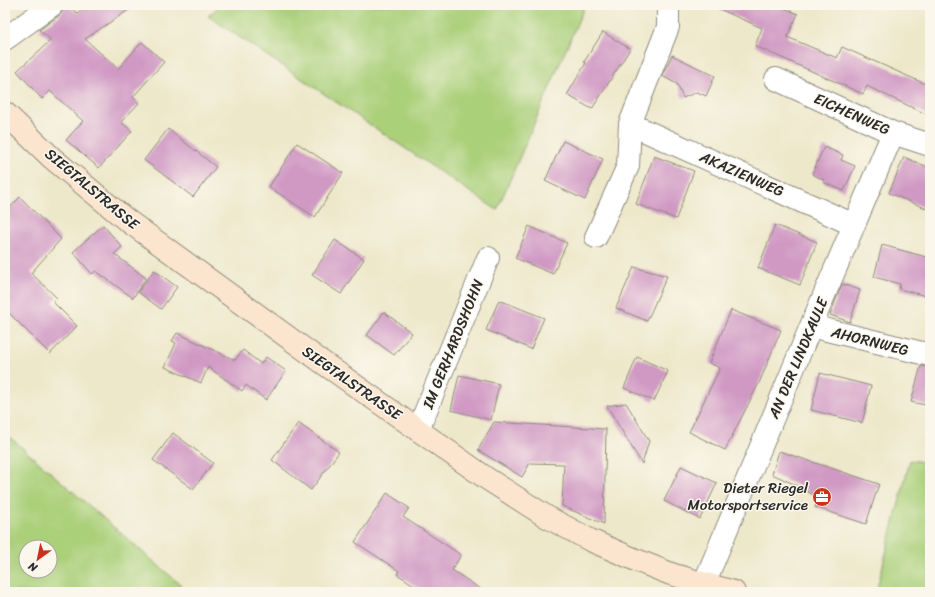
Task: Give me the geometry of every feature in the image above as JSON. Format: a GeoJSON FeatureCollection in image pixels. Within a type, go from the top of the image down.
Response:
{"type":"FeatureCollection","features":[{"type":"Feature","properties":{"kind":"main road","name":"SIEGTALSTRASSE"},"geometry":{"type":"LineString","coordinates":[[5,114],[52,158],[124,218],[270,325],[486,478],[546,517],[590,540],[671,574],[734,592]]}},
{"type":"Feature","properties":{"kind":"street"},"geometry":{"type":"LineString","coordinates":[[5,39],[52,5]]}},
{"type":"Feature","properties":{"kind":"street"},"geometry":{"type":"LineString","coordinates":[[596,237],[628,166],[630,124],[668,27],[668,5]]}},
{"type":"Feature","properties":{"kind":"street","name":"EICHENWEG"},"geometry":{"type":"LineString","coordinates":[[776,79],[893,133],[930,145]]}},
{"type":"Feature","properties":{"kind":"street","name":"AKAZIENWEG"},"geometry":{"type":"LineString","coordinates":[[630,124],[854,225]]}},
{"type":"Feature","properties":{"kind":"street","name":"AN DER LINDKAULE"},"geometry":{"type":"LineString","coordinates":[[704,584],[893,133]]}},
{"type":"Feature","properties":{"kind":"street","name":"IM GERHARDSHOHN"},"geometry":{"type":"LineString","coordinates":[[418,430],[488,258]]}},
{"type":"Feature","properties":{"kind":"street","name":"AHORNWEG"},"geometry":{"type":"LineString","coordinates":[[811,326],[930,355]]}},
{"type":"Feature","properties":{"kind":"green space"},"geometry":{"type":"Polygon","coordinates":[[[220,5],[585,5],[497,210],[208,16],[220,5]]]}},
{"type":"Feature","properties":{"kind":"green space"},"geometry":{"type":"Polygon","coordinates":[[[5,433],[189,592],[5,592],[5,433]]]}},
{"type":"Feature","properties":{"kind":"green space"},"geometry":{"type":"Polygon","coordinates":[[[910,460],[930,463],[930,592],[876,592],[910,460]]]}},
{"type":"Feature","properties":{"kind":"building"},"geometry":{"type":"Polygon","coordinates":[[[64,5],[67,5],[77,13],[89,5],[136,5],[85,39],[118,69],[142,42],[164,62],[133,97],[139,103],[121,122],[132,131],[99,168],[66,140],[83,121],[50,91],[42,99],[17,71],[51,40],[39,30],[60,15],[64,5]]]}},
{"type":"Feature","properties":{"kind":"building"},"geometry":{"type":"Polygon","coordinates":[[[710,5],[777,5],[798,14],[787,37],[837,58],[842,47],[930,86],[930,116],[867,86],[863,94],[755,46],[762,28],[710,5]]]}},
{"type":"Feature","properties":{"kind":"building"},"geometry":{"type":"Polygon","coordinates":[[[603,32],[630,49],[592,109],[567,95],[586,63],[584,62],[603,32]]]}},
{"type":"Feature","properties":{"kind":"building"},"geometry":{"type":"Polygon","coordinates":[[[672,55],[715,76],[706,96],[697,92],[683,98],[677,84],[662,76],[672,55]]]}},
{"type":"Feature","properties":{"kind":"building"},"geometry":{"type":"Polygon","coordinates":[[[168,129],[216,167],[193,197],[144,160],[168,129]]]}},
{"type":"Feature","properties":{"kind":"building"},"geometry":{"type":"Polygon","coordinates":[[[563,141],[603,159],[585,200],[545,181],[563,141]]]}},
{"type":"Feature","properties":{"kind":"building"},"geometry":{"type":"Polygon","coordinates":[[[297,143],[343,173],[315,217],[269,187],[297,143]]]}},
{"type":"Feature","properties":{"kind":"building"},"geometry":{"type":"Polygon","coordinates":[[[824,147],[843,155],[841,160],[855,166],[844,191],[823,182],[824,180],[812,174],[824,147]]]}},
{"type":"Feature","properties":{"kind":"building"},"geometry":{"type":"Polygon","coordinates":[[[654,156],[694,171],[676,219],[636,204],[654,156]]]}},
{"type":"Feature","properties":{"kind":"building"},"geometry":{"type":"Polygon","coordinates":[[[904,157],[930,168],[930,210],[889,193],[904,157]]]}},
{"type":"Feature","properties":{"kind":"building"},"geometry":{"type":"Polygon","coordinates":[[[20,197],[61,239],[31,273],[57,298],[53,302],[77,326],[50,354],[5,309],[5,213],[20,197]]]}},
{"type":"Feature","properties":{"kind":"building"},"geometry":{"type":"Polygon","coordinates":[[[103,225],[122,247],[114,254],[146,278],[133,298],[96,271],[92,274],[73,252],[103,225]]]}},
{"type":"Feature","properties":{"kind":"building"},"geometry":{"type":"Polygon","coordinates":[[[775,225],[817,242],[800,285],[758,268],[775,225]]]}},
{"type":"Feature","properties":{"kind":"building"},"geometry":{"type":"Polygon","coordinates":[[[529,226],[567,243],[553,274],[515,258],[529,226]]]}},
{"type":"Feature","properties":{"kind":"building"},"geometry":{"type":"Polygon","coordinates":[[[335,240],[364,259],[341,294],[312,275],[335,240]]]}},
{"type":"Feature","properties":{"kind":"building"},"geometry":{"type":"Polygon","coordinates":[[[882,245],[930,258],[930,297],[899,289],[900,284],[874,277],[882,245]]]}},
{"type":"Feature","properties":{"kind":"building"},"geometry":{"type":"Polygon","coordinates":[[[634,267],[667,276],[647,321],[616,308],[634,267]]]}},
{"type":"Feature","properties":{"kind":"building"},"geometry":{"type":"Polygon","coordinates":[[[154,270],[177,287],[161,309],[138,292],[154,270]]]}},
{"type":"Feature","properties":{"kind":"building"},"geometry":{"type":"Polygon","coordinates":[[[842,284],[860,290],[850,322],[830,315],[842,284]]]}},
{"type":"Feature","properties":{"kind":"building"},"geometry":{"type":"Polygon","coordinates":[[[499,300],[544,318],[531,349],[486,330],[499,300]]]}},
{"type":"Feature","properties":{"kind":"building"},"geometry":{"type":"Polygon","coordinates":[[[731,310],[781,330],[760,381],[725,450],[689,432],[720,368],[709,363],[731,310]]]}},
{"type":"Feature","properties":{"kind":"building"},"geometry":{"type":"Polygon","coordinates":[[[384,312],[412,333],[394,355],[367,335],[384,312]]]}},
{"type":"Feature","properties":{"kind":"building"},"geometry":{"type":"Polygon","coordinates":[[[177,333],[235,360],[243,350],[261,364],[266,357],[286,371],[266,400],[246,385],[242,391],[208,367],[201,383],[165,367],[176,343],[172,341],[177,333]]]}},
{"type":"Feature","properties":{"kind":"building"},"geometry":{"type":"Polygon","coordinates":[[[637,357],[668,371],[654,401],[624,388],[637,357]]]}},
{"type":"Feature","properties":{"kind":"building"},"geometry":{"type":"Polygon","coordinates":[[[921,366],[930,367],[930,406],[911,402],[921,366]]]}},
{"type":"Feature","properties":{"kind":"building"},"geometry":{"type":"Polygon","coordinates":[[[820,373],[871,386],[862,423],[811,410],[820,373]]]}},
{"type":"Feature","properties":{"kind":"building"},"geometry":{"type":"Polygon","coordinates":[[[459,375],[499,384],[491,420],[451,410],[459,375]]]}},
{"type":"Feature","properties":{"kind":"building"},"geometry":{"type":"Polygon","coordinates":[[[626,403],[649,441],[642,464],[607,406],[626,403]]]}},
{"type":"Feature","properties":{"kind":"building"},"geometry":{"type":"Polygon","coordinates":[[[494,422],[606,429],[604,524],[562,506],[564,464],[530,463],[522,477],[478,450],[494,422]]]}},
{"type":"Feature","properties":{"kind":"building"},"geometry":{"type":"Polygon","coordinates":[[[298,423],[339,452],[311,490],[272,460],[298,423]]]}},
{"type":"Feature","properties":{"kind":"building"},"geometry":{"type":"Polygon","coordinates":[[[173,433],[213,463],[193,489],[153,460],[173,433]]]}},
{"type":"Feature","properties":{"kind":"building"},"geometry":{"type":"Polygon","coordinates":[[[779,451],[879,484],[866,524],[815,507],[820,498],[806,491],[807,490],[772,474],[779,451]]]}},
{"type":"Feature","properties":{"kind":"building"},"geometry":{"type":"Polygon","coordinates":[[[681,466],[717,483],[700,519],[664,501],[681,466]]]}},
{"type":"Feature","properties":{"kind":"building"},"geometry":{"type":"Polygon","coordinates":[[[387,493],[409,508],[403,517],[461,555],[452,570],[485,592],[425,592],[397,574],[399,571],[355,542],[387,493]]]}},
{"type":"Feature","properties":{"kind":"place","name":"Dieter Riegel Motorsportservice"},"geometry":{"type":"Point","coordinates":[822,497]}}]}
